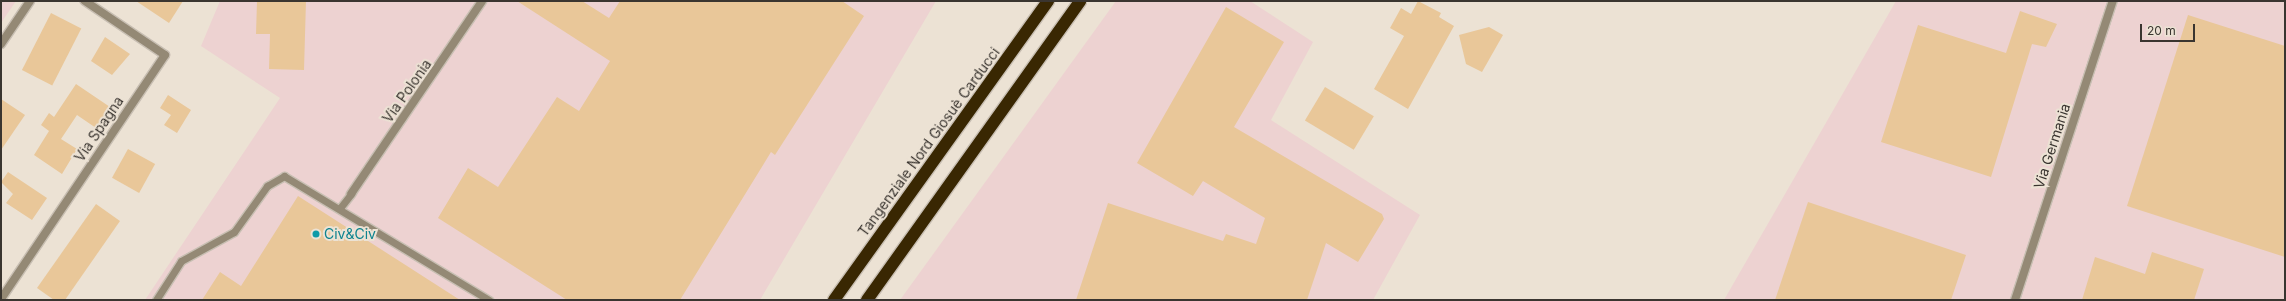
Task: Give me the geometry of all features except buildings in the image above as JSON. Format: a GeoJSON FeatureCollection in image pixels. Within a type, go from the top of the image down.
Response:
{"type":"FeatureCollection","features":[{"type":"Feature","properties":{"kind":"highway","name":"Tangenziale Nord Giosuè Carducci"},"geometry":{"type":"LineString","coordinates":[[834,300],[1048,1]]}},
{"type":"Feature","properties":{"kind":"highway"},"geometry":{"type":"LineString","coordinates":[[867,300],[1080,1]]}},
{"type":"Feature","properties":{"kind":"street"},"geometry":{"type":"LineString","coordinates":[[1,44],[30,1]]}},
{"type":"Feature","properties":{"kind":"street","name":"Via Spagna"},"geometry":{"type":"LineString","coordinates":[[1,299],[165,54],[85,1]]}},
{"type":"Feature","properties":{"kind":"street","name":"Via Polonia"},"geometry":{"type":"LineString","coordinates":[[351,194],[482,1]]}},
{"type":"Feature","properties":{"kind":"street","name":"Via Germania"},"geometry":{"type":"LineString","coordinates":[[2015,300],[2113,1]]}},
{"type":"Feature","properties":{"kind":"lane"},"geometry":{"type":"LineString","coordinates":[[156,300],[181,261],[234,232],[276,178],[293,178],[489,300]]}},
{"type":"Feature","properties":{"kind":"lane"},"geometry":{"type":"LineString","coordinates":[[340,208],[351,194]]}},
{"type":"Feature","properties":{"kind":"shaded area"},"geometry":{"type":"Polygon","coordinates":[[[1,1],[16,1],[1,23],[1,1]]]}},
{"type":"Feature","properties":{"kind":"shaded area"},"geometry":{"type":"Polygon","coordinates":[[[220,1],[936,1],[760,300],[145,300],[280,98],[201,46],[220,1]]]}},
{"type":"Feature","properties":{"kind":"shaded area"},"geometry":{"type":"Polygon","coordinates":[[[1116,1],[1250,1],[1313,42],[1271,120],[1420,215],[1373,300],[900,300],[1116,1]]]}},
{"type":"Feature","properties":{"kind":"shaded area"},"geometry":{"type":"Polygon","coordinates":[[[1896,1],[2285,1],[2285,300],[1724,300],[1896,1]]]}},
{"type":"Feature","properties":{"kind":"place","name":"Civ&Civ"},"geometry":{"type":"Point","coordinates":[316,234]}}]}
